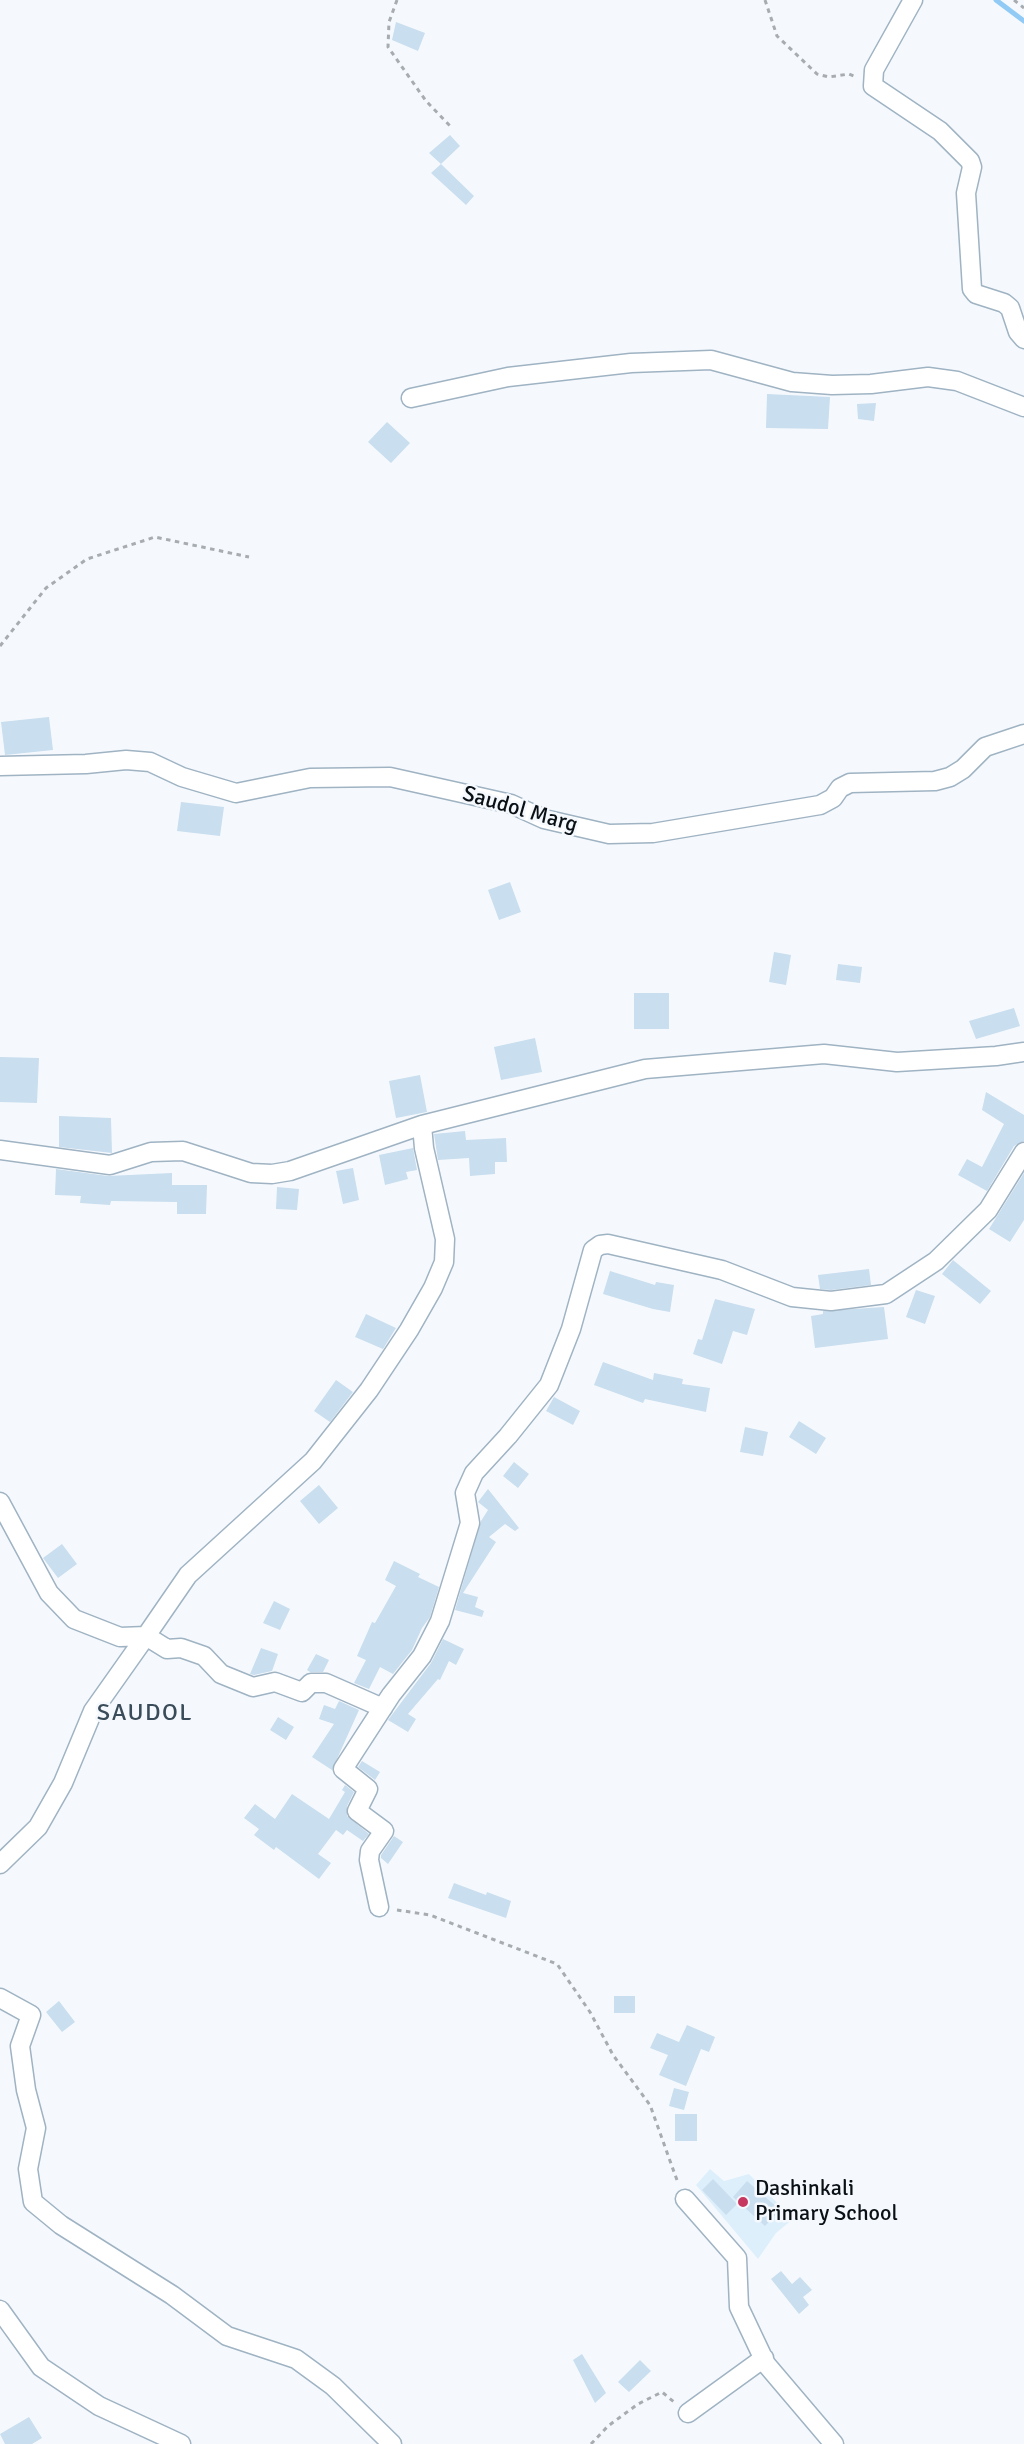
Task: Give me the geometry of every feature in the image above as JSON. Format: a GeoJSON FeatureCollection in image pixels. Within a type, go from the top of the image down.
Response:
{"type":"FeatureCollection","features":[{"type":"Feature","properties":{"kind":"street"},"geometry":{"type":"LineString","coordinates":[[913,0],[874,70],[873,86],[940,130],[970,161],[972,167],[966,194],[972,289],[976,294],[1004,303],[1010,308],[1018,332],[1024,339]]}},
{"type":"Feature","properties":{"kind":"street"},"geometry":{"type":"LineString","coordinates":[[411,398],[508,377],[631,363],[711,360],[792,382],[832,385],[871,384],[928,377],[957,381],[1024,407]]}},
{"type":"Feature","properties":{"kind":"street","name":"Saudol Marg"},"geometry":{"type":"LineString","coordinates":[[0,766],[86,764],[126,760],[150,762],[183,777],[236,793],[310,778],[390,777],[511,804],[544,819],[609,834],[653,833],[820,805],[833,798],[840,788],[850,783],[943,779],[963,769],[985,747],[1009,737],[1024,734]]}},
{"type":"Feature","properties":{"kind":"street"},"geometry":{"type":"LineString","coordinates":[[0,1149],[110,1165],[151,1152],[183,1151],[251,1173],[272,1174],[290,1171],[422,1125],[645,1069],[824,1054],[897,1062],[1024,1052]]}},
{"type":"Feature","properties":{"kind":"street"},"geometry":{"type":"LineString","coordinates":[[0,1864],[38,1827],[63,1783],[93,1710],[188,1575],[313,1461],[369,1390],[409,1330],[433,1288],[444,1262],[445,1239],[424,1148],[422,1125]]}},
{"type":"Feature","properties":{"kind":"street"},"geometry":{"type":"LineString","coordinates":[[379,1907],[369,1860],[370,1851],[384,1831],[357,1811],[368,1789],[343,1769],[383,1708],[422,1656],[440,1621],[470,1523],[465,1493],[474,1473],[508,1436],[549,1385],[571,1329],[593,1250],[600,1245],[608,1244],[722,1270],[792,1297],[831,1301],[886,1294],[936,1261],[988,1210],[1024,1152]]}},
{"type":"Feature","properties":{"kind":"street"},"geometry":{"type":"LineString","coordinates":[[0,1502],[49,1593],[74,1618],[120,1637],[146,1636],[167,1649],[181,1648],[204,1656],[221,1674],[253,1688],[275,1682],[302,1692],[311,1683],[326,1683],[383,1708]]}},
{"type":"Feature","properties":{"kind":"street"},"geometry":{"type":"LineString","coordinates":[[0,1998],[31,2015],[20,2046],[26,2090],[36,2128],[28,2169],[33,2202],[61,2225],[172,2295],[227,2336],[296,2359],[333,2386],[392,2444]]}},
{"type":"Feature","properties":{"kind":"street"},"geometry":{"type":"LineString","coordinates":[[685,2199],[737,2258],[739,2307],[764,2358],[834,2444]]}},
{"type":"Feature","properties":{"kind":"street"},"geometry":{"type":"LineString","coordinates":[[0,2310],[40,2367],[99,2406],[181,2444]]}},
{"type":"Feature","properties":{"kind":"street"},"geometry":{"type":"LineString","coordinates":[[687,2413],[764,2358]]}},
{"type":"Feature","properties":{"kind":"path"},"geometry":{"type":"LineString","coordinates":[[397,0],[389,22],[388,47],[426,101],[452,128]]}},
{"type":"Feature","properties":{"kind":"path"},"geometry":{"type":"LineString","coordinates":[[765,0],[777,36],[817,74],[829,77],[849,74],[873,86]]}},
{"type":"Feature","properties":{"kind":"path"},"geometry":{"type":"LineString","coordinates":[[1014,0],[1024,8]]}},
{"type":"Feature","properties":{"kind":"path"},"geometry":{"type":"LineString","coordinates":[[0,645],[46,588],[87,559],[155,537],[249,557]]}},
{"type":"Feature","properties":{"kind":"path"},"geometry":{"type":"LineString","coordinates":[[379,1907],[430,1915],[557,1964],[590,2012],[613,2055],[650,2105],[685,2199]]}},
{"type":"Feature","properties":{"kind":"path"},"geometry":{"type":"LineString","coordinates":[[591,2444],[608,2426],[638,2404],[662,2392],[687,2413]]}},
{"type":"Feature","properties":{"kind":"shaded area","name":"Dashinkali Primary School"},"geometry":{"type":"Polygon","coordinates":[[[710,2169],[724,2181],[749,2174],[793,2219],[776,2233],[758,2259],[696,2185],[710,2169]]]}},
{"type":"Feature","properties":{"kind":"building"},"geometry":{"type":"Polygon","coordinates":[[[396,22],[425,33],[418,51],[392,40],[396,22]]]}},
{"type":"Feature","properties":{"kind":"building"},"geometry":{"type":"Polygon","coordinates":[[[450,135],[460,146],[441,164],[429,153],[450,135]]]}},
{"type":"Feature","properties":{"kind":"building"},"geometry":{"type":"Polygon","coordinates":[[[441,164],[474,196],[466,205],[431,173],[441,164]]]}},
{"type":"Feature","properties":{"kind":"building"},"geometry":{"type":"Polygon","coordinates":[[[767,394],[830,397],[828,429],[766,428],[767,394]]]}},
{"type":"Feature","properties":{"kind":"building"},"geometry":{"type":"Polygon","coordinates":[[[876,403],[874,421],[858,419],[857,404],[876,403]]]}},
{"type":"Feature","properties":{"kind":"building"},"geometry":{"type":"Polygon","coordinates":[[[387,422],[410,443],[391,463],[368,442],[387,422]]]}},
{"type":"Feature","properties":{"kind":"building"},"geometry":{"type":"Polygon","coordinates":[[[49,717],[53,750],[5,755],[1,722],[49,717]]]}},
{"type":"Feature","properties":{"kind":"building"},"geometry":{"type":"Polygon","coordinates":[[[181,802],[224,807],[220,836],[177,831],[181,802]]]}},
{"type":"Feature","properties":{"kind":"building"},"geometry":{"type":"Polygon","coordinates":[[[510,882],[521,912],[499,920],[488,890],[510,882]]]}},
{"type":"Feature","properties":{"kind":"building"},"geometry":{"type":"Polygon","coordinates":[[[774,952],[791,955],[786,985],[769,982],[774,952]]]}},
{"type":"Feature","properties":{"kind":"building"},"geometry":{"type":"Polygon","coordinates":[[[838,964],[862,967],[860,983],[836,980],[838,964]]]}},
{"type":"Feature","properties":{"kind":"building"},"geometry":{"type":"Polygon","coordinates":[[[634,993],[669,993],[669,1029],[634,1029],[634,993]]]}},
{"type":"Feature","properties":{"kind":"building"},"geometry":{"type":"Polygon","coordinates":[[[1014,1008],[1020,1026],[976,1039],[969,1021],[1014,1008]]]}},
{"type":"Feature","properties":{"kind":"building"},"geometry":{"type":"Polygon","coordinates":[[[535,1038],[542,1072],[501,1080],[494,1047],[535,1038]]]}},
{"type":"Feature","properties":{"kind":"building"},"geometry":{"type":"Polygon","coordinates":[[[0,1057],[39,1058],[37,1103],[0,1102],[0,1057]]]}},
{"type":"Feature","properties":{"kind":"building"},"geometry":{"type":"Polygon","coordinates":[[[420,1075],[427,1112],[396,1118],[389,1081],[420,1075]]]}},
{"type":"Feature","properties":{"kind":"building"},"geometry":{"type":"Polygon","coordinates":[[[986,1092],[1024,1115],[1024,1141],[1014,1146],[987,1191],[958,1175],[967,1159],[982,1167],[1004,1124],[982,1110],[986,1092]]]}},
{"type":"Feature","properties":{"kind":"building"},"geometry":{"type":"Polygon","coordinates":[[[59,1116],[111,1118],[112,1153],[59,1147],[59,1116]]]}},
{"type":"Feature","properties":{"kind":"building"},"geometry":{"type":"Polygon","coordinates":[[[465,1131],[466,1140],[506,1138],[507,1162],[495,1162],[495,1174],[470,1176],[469,1158],[438,1160],[434,1134],[465,1131]]]}},
{"type":"Feature","properties":{"kind":"building"},"geometry":{"type":"Polygon","coordinates":[[[413,1148],[417,1170],[406,1172],[408,1179],[385,1185],[379,1155],[413,1148]]]}},
{"type":"Feature","properties":{"kind":"building"},"geometry":{"type":"Polygon","coordinates":[[[353,1168],[359,1200],[343,1204],[336,1171],[353,1168]]]}},
{"type":"Feature","properties":{"kind":"building"},"geometry":{"type":"Polygon","coordinates":[[[56,1169],[108,1176],[172,1173],[172,1185],[207,1185],[206,1214],[177,1214],[177,1202],[111,1201],[110,1205],[80,1203],[81,1196],[55,1195],[56,1169]]]}},
{"type":"Feature","properties":{"kind":"building"},"geometry":{"type":"Polygon","coordinates":[[[1024,1173],[1024,1220],[1010,1242],[989,1229],[1024,1173]]]}},
{"type":"Feature","properties":{"kind":"building"},"geometry":{"type":"Polygon","coordinates":[[[277,1187],[299,1189],[297,1210],[276,1209],[277,1187]]]}},
{"type":"Feature","properties":{"kind":"building"},"geometry":{"type":"Polygon","coordinates":[[[953,1260],[991,1291],[980,1304],[942,1274],[953,1260]]]}},
{"type":"Feature","properties":{"kind":"building"},"geometry":{"type":"Polygon","coordinates":[[[869,1269],[871,1285],[831,1290],[820,1289],[818,1275],[869,1269]]]}},
{"type":"Feature","properties":{"kind":"building"},"geometry":{"type":"Polygon","coordinates":[[[610,1271],[655,1285],[656,1282],[674,1285],[670,1312],[603,1294],[610,1271]]]}},
{"type":"Feature","properties":{"kind":"building"},"geometry":{"type":"Polygon","coordinates":[[[916,1290],[935,1296],[925,1324],[906,1317],[916,1290]]]}},
{"type":"Feature","properties":{"kind":"building"},"geometry":{"type":"Polygon","coordinates":[[[715,1299],[755,1309],[747,1335],[733,1331],[722,1364],[693,1354],[698,1339],[702,1340],[715,1299]]]}},
{"type":"Feature","properties":{"kind":"building"},"geometry":{"type":"Polygon","coordinates":[[[884,1307],[888,1339],[815,1348],[811,1316],[823,1314],[823,1311],[884,1307]]]}},
{"type":"Feature","properties":{"kind":"building"},"geometry":{"type":"Polygon","coordinates":[[[366,1314],[396,1328],[383,1349],[355,1337],[366,1314]]]}},
{"type":"Feature","properties":{"kind":"building"},"geometry":{"type":"Polygon","coordinates":[[[603,1362],[653,1380],[654,1373],[683,1379],[682,1384],[710,1388],[706,1412],[645,1399],[643,1403],[594,1385],[603,1362]]]}},
{"type":"Feature","properties":{"kind":"building"},"geometry":{"type":"Polygon","coordinates":[[[336,1380],[353,1392],[330,1422],[314,1411],[336,1380]]]}},
{"type":"Feature","properties":{"kind":"building"},"geometry":{"type":"Polygon","coordinates":[[[554,1397],[580,1411],[573,1425],[546,1411],[554,1397]]]}},
{"type":"Feature","properties":{"kind":"building"},"geometry":{"type":"Polygon","coordinates":[[[799,1421],[826,1438],[816,1454],[789,1437],[799,1421]]]}},
{"type":"Feature","properties":{"kind":"building"},"geometry":{"type":"Polygon","coordinates":[[[745,1427],[768,1432],[763,1456],[740,1452],[745,1427]]]}},
{"type":"Feature","properties":{"kind":"building"},"geometry":{"type":"Polygon","coordinates":[[[514,1462],[529,1474],[518,1488],[503,1476],[514,1462]]]}},
{"type":"Feature","properties":{"kind":"building"},"geometry":{"type":"Polygon","coordinates":[[[319,1485],[338,1508],[319,1524],[300,1501],[319,1485]]]}},
{"type":"Feature","properties":{"kind":"building"},"geometry":{"type":"Polygon","coordinates":[[[488,1489],[519,1528],[515,1531],[505,1524],[489,1537],[496,1542],[463,1593],[478,1597],[475,1607],[484,1611],[482,1617],[455,1610],[481,1521],[488,1510],[478,1502],[488,1489]]]}},
{"type":"Feature","properties":{"kind":"building"},"geometry":{"type":"Polygon","coordinates":[[[62,1544],[77,1564],[58,1578],[43,1558],[62,1544]]]}},
{"type":"Feature","properties":{"kind":"building"},"geometry":{"type":"Polygon","coordinates":[[[394,1561],[420,1574],[418,1577],[439,1587],[430,1617],[412,1650],[393,1674],[380,1667],[369,1689],[354,1683],[366,1660],[357,1656],[372,1622],[375,1623],[396,1586],[385,1580],[394,1561]]]}},
{"type":"Feature","properties":{"kind":"building"},"geometry":{"type":"Polygon","coordinates":[[[274,1601],[290,1609],[280,1630],[263,1623],[274,1601]]]}},
{"type":"Feature","properties":{"kind":"building"},"geometry":{"type":"Polygon","coordinates":[[[443,1639],[464,1649],[456,1665],[449,1661],[440,1680],[438,1679],[408,1714],[416,1719],[408,1732],[388,1720],[431,1663],[443,1639]]]}},
{"type":"Feature","properties":{"kind":"building"},"geometry":{"type":"Polygon","coordinates":[[[261,1648],[278,1654],[272,1671],[250,1674],[261,1648]]]}},
{"type":"Feature","properties":{"kind":"building"},"geometry":{"type":"Polygon","coordinates":[[[316,1654],[329,1660],[323,1672],[307,1670],[316,1654]]]}},
{"type":"Feature","properties":{"kind":"building"},"geometry":{"type":"Polygon","coordinates":[[[339,1701],[359,1710],[332,1770],[312,1757],[334,1724],[319,1719],[324,1705],[335,1709],[339,1701]]]}},
{"type":"Feature","properties":{"kind":"building"},"geometry":{"type":"Polygon","coordinates":[[[278,1717],[294,1727],[286,1740],[270,1730],[278,1717]]]}},
{"type":"Feature","properties":{"kind":"building"},"geometry":{"type":"Polygon","coordinates":[[[362,1761],[380,1772],[375,1780],[358,1767],[362,1761]]]}},
{"type":"Feature","properties":{"kind":"building"},"geometry":{"type":"Polygon","coordinates":[[[345,1785],[354,1792],[347,1806],[347,1816],[369,1834],[363,1841],[347,1830],[343,1835],[336,1830],[318,1854],[331,1863],[319,1879],[276,1847],[274,1850],[254,1835],[259,1829],[244,1818],[255,1804],[275,1819],[292,1794],[329,1819],[345,1792],[342,1790],[345,1785]]]}},
{"type":"Feature","properties":{"kind":"building"},"geometry":{"type":"Polygon","coordinates":[[[394,1836],[403,1842],[388,1864],[381,1858],[381,1855],[394,1836]]]}},
{"type":"Feature","properties":{"kind":"building"},"geometry":{"type":"Polygon","coordinates":[[[454,1883],[486,1895],[487,1892],[511,1901],[506,1918],[448,1898],[454,1883]]]}},
{"type":"Feature","properties":{"kind":"building"},"geometry":{"type":"Polygon","coordinates":[[[614,1996],[635,1996],[635,2013],[614,2013],[614,1996]]]}},
{"type":"Feature","properties":{"kind":"building"},"geometry":{"type":"Polygon","coordinates":[[[59,2001],[75,2022],[62,2032],[46,2012],[59,2001]]]}},
{"type":"Feature","properties":{"kind":"building"},"geometry":{"type":"Polygon","coordinates":[[[687,2025],[715,2037],[709,2052],[701,2049],[686,2086],[659,2075],[668,2055],[650,2048],[657,2033],[679,2042],[687,2025]]]}},
{"type":"Feature","properties":{"kind":"building"},"geometry":{"type":"Polygon","coordinates":[[[674,2088],[689,2092],[684,2110],[669,2106],[674,2088]]]}},
{"type":"Feature","properties":{"kind":"building"},"geometry":{"type":"Polygon","coordinates":[[[675,2114],[697,2114],[697,2141],[675,2141],[675,2114]]]}},
{"type":"Feature","properties":{"kind":"building"},"geometry":{"type":"Polygon","coordinates":[[[713,2179],[737,2204],[726,2215],[702,2190],[713,2179]]]}},
{"type":"Feature","properties":{"kind":"building"},"geometry":{"type":"Polygon","coordinates":[[[747,2181],[780,2210],[765,2226],[733,2197],[747,2181]]]}},
{"type":"Feature","properties":{"kind":"building"},"geometry":{"type":"Polygon","coordinates":[[[781,2271],[792,2284],[800,2277],[812,2290],[803,2297],[809,2305],[799,2314],[771,2279],[781,2271]]]}},
{"type":"Feature","properties":{"kind":"building"},"geometry":{"type":"Polygon","coordinates":[[[582,2354],[606,2393],[595,2403],[573,2360],[582,2354]]]}},
{"type":"Feature","properties":{"kind":"building"},"geometry":{"type":"Polygon","coordinates":[[[640,2360],[651,2371],[629,2392],[618,2382],[640,2360]]]}},
{"type":"Feature","properties":{"kind":"building"},"geometry":{"type":"Polygon","coordinates":[[[29,2417],[42,2438],[32,2444],[5,2444],[0,2434],[29,2417]]]}},
{"type":"Feature","properties":{"kind":"waterway"},"geometry":{"type":"LineString","coordinates":[[996,0],[1024,21]]}},
{"type":"Feature","properties":{"kind":"place","name":"Dashinkali Primary School"},"geometry":{"type":"Point","coordinates":[743,2202]}},
{"type":"Feature","properties":{"kind":"district","name":"SAUDOL"},"geometry":{"type":"Point","coordinates":[145,1714]}}]}
